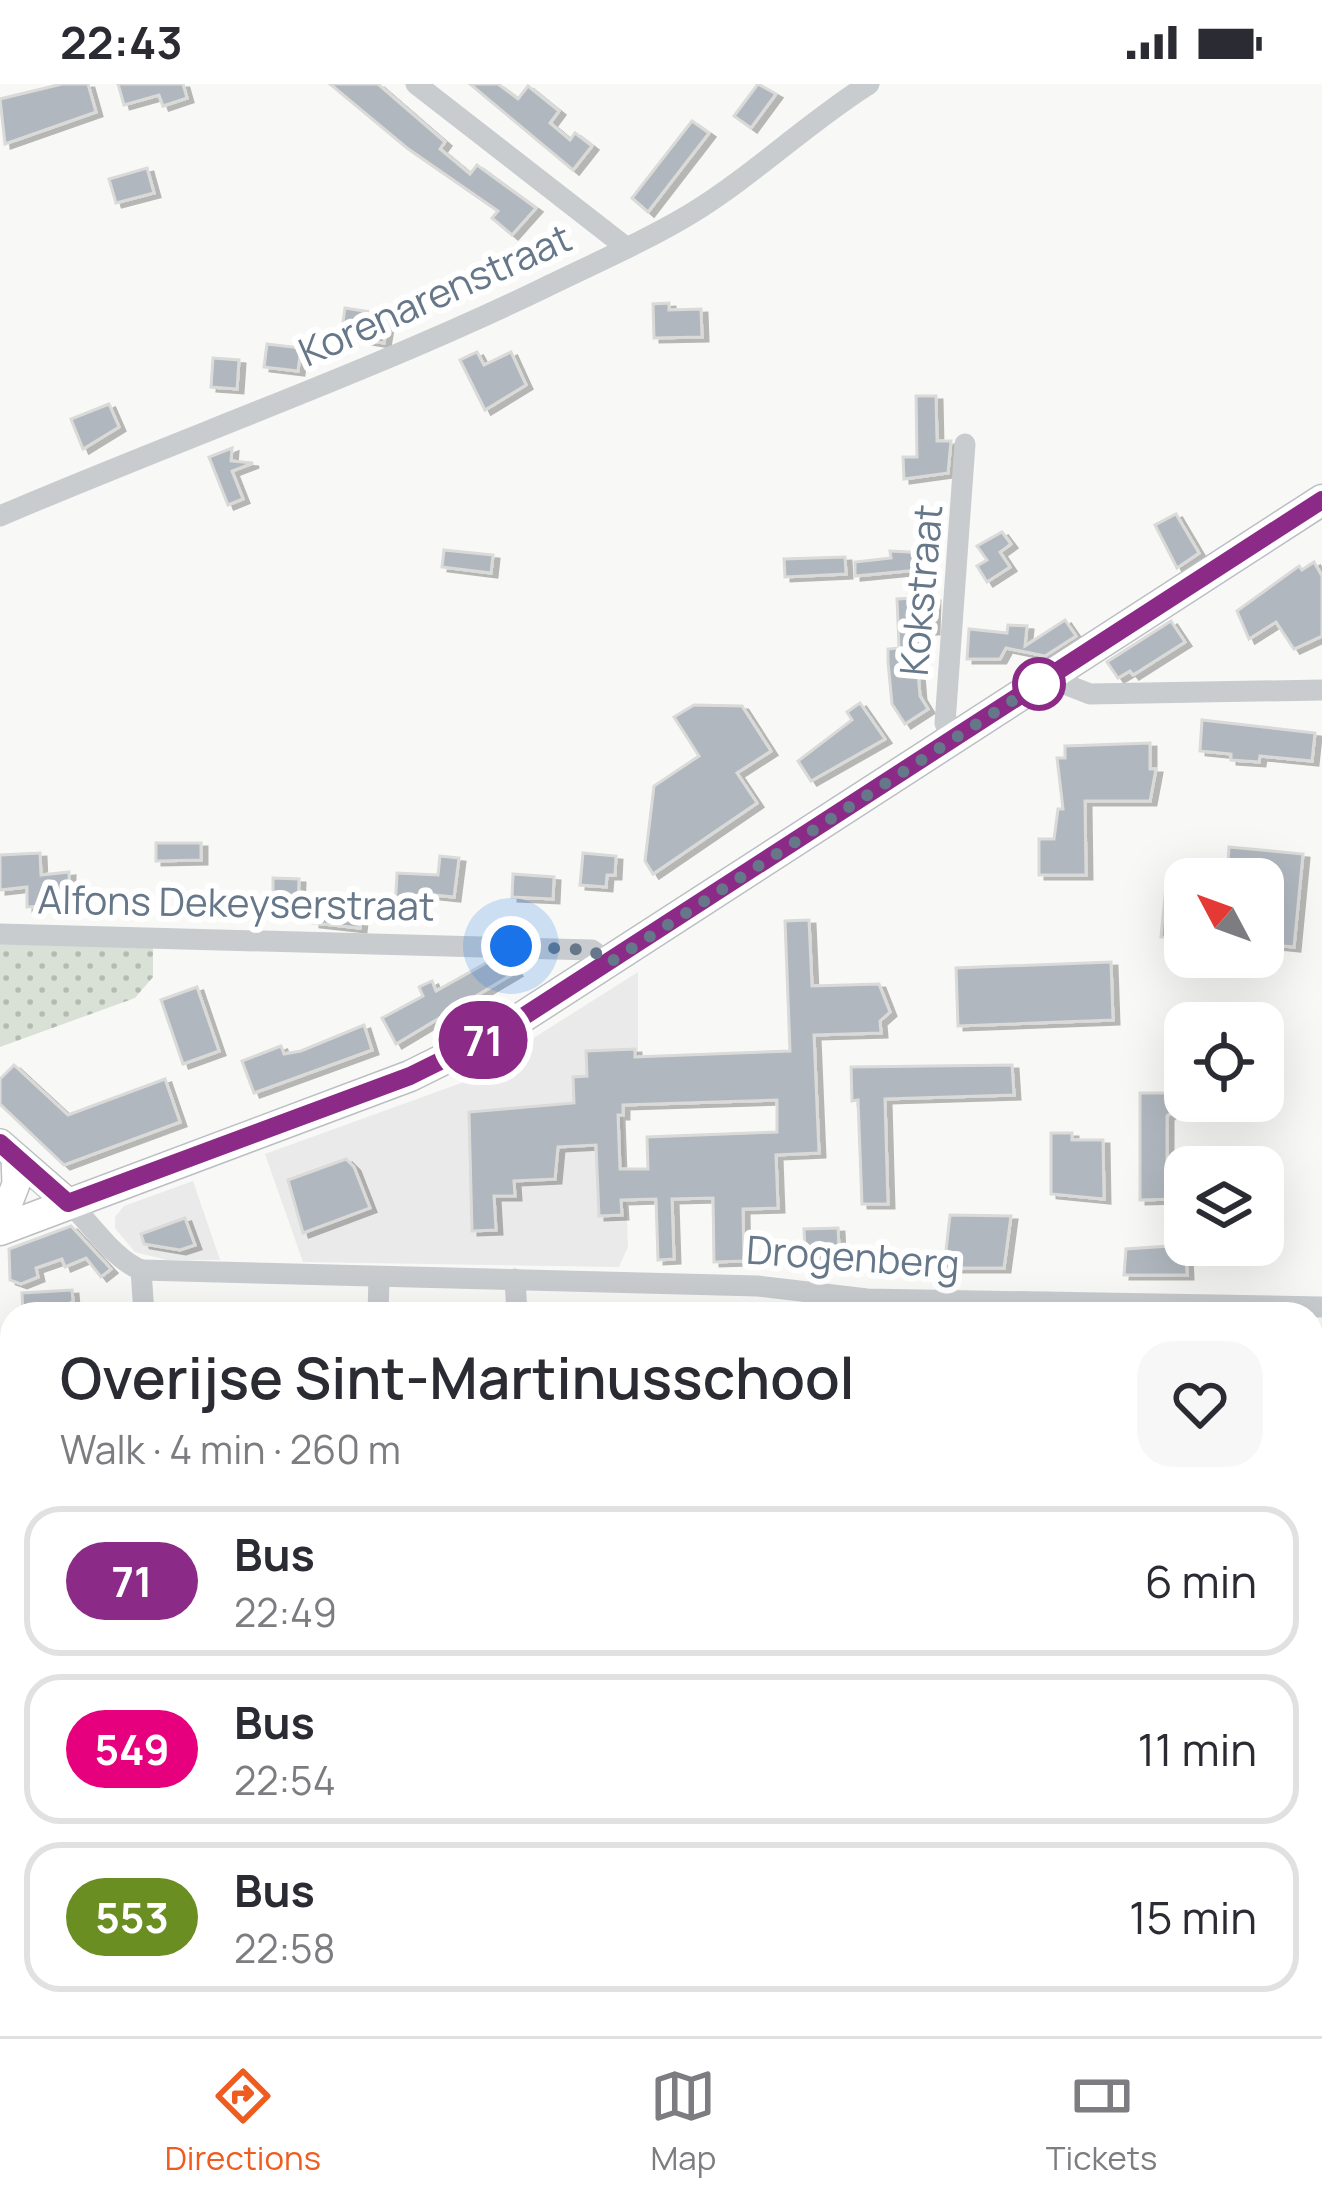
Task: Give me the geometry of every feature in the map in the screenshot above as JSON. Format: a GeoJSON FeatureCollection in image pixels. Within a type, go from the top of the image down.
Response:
{"type":"FeatureCollection","features":[{"type":"Feature","properties":{"kind":"main road"},"geometry":{"type":"LineString","coordinates":[[0,1227],[410,1076],[501,1031],[1322,500]]}},
{"type":"Feature","properties":{"kind":"street"},"geometry":{"type":"LineString","coordinates":[[416,84],[627,248]]}},
{"type":"Feature","properties":{"kind":"street","name":"Korenarenstraat"},"geometry":{"type":"LineString","coordinates":[[0,516],[167,444],[405,355],[627,248],[694,211],[814,118],[868,84]]}},
{"type":"Feature","properties":{"kind":"street","name":"Kokstraat"},"geometry":{"type":"LineString","coordinates":[[952,740],[945,723],[965,444]]}},
{"type":"Feature","properties":{"kind":"street"},"geometry":{"type":"LineString","coordinates":[[1078,658],[1094,682],[1108,692]]}},
{"type":"Feature","properties":{"kind":"street"},"geometry":{"type":"LineString","coordinates":[[1049,677],[1071,690],[1108,692],[1322,690]]}},
{"type":"Feature","properties":{"kind":"street","name":"Alfons Dekeyserstraat"},"geometry":{"type":"LineString","coordinates":[[0,934],[592,950],[609,963]]}},
{"type":"Feature","properties":{"kind":"street"},"geometry":{"type":"LineString","coordinates":[[8,1150],[99,1229],[123,1261],[141,1270],[143,1302]]}},
{"type":"Feature","properties":{"kind":"street"},"geometry":{"type":"LineString","coordinates":[[0,1227],[16,1184],[8,1150]]}},
{"type":"Feature","properties":{"kind":"street","name":"Drogenberg"},"geometry":{"type":"LineString","coordinates":[[141,1270],[758,1286],[867,1299],[973,1302]]}},
{"type":"Feature","properties":{"kind":"street"},"geometry":{"type":"LineString","coordinates":[[378,1302],[379,1277]]}},
{"type":"Feature","properties":{"kind":"street"},"geometry":{"type":"LineString","coordinates":[[515,1279],[516,1302]]}},
{"type":"Feature","properties":{"kind":"shaded area"},"geometry":{"type":"Polygon","coordinates":[[[0,938],[153,942],[153,977],[135,998],[0,1047],[0,938]]]}},
{"type":"Feature","properties":{"kind":"shaded area"},"geometry":{"type":"Polygon","coordinates":[[[638,972],[638,1071],[622,1090],[628,1247],[619,1267],[303,1262],[265,1154],[464,1082],[638,972]]]}},
{"type":"Feature","properties":{"kind":"shaded area"},"geometry":{"type":"Polygon","coordinates":[[[193,1181],[220,1260],[167,1260],[135,1252],[115,1228],[115,1217],[124,1206],[193,1181]]]}},
{"type":"Feature","properties":{"kind":"building"},"geometry":{"type":"Polygon","coordinates":[[[62,84],[88,84],[96,112],[5,144],[0,99],[62,84]]]}},
{"type":"Feature","properties":{"kind":"building"},"geometry":{"type":"Polygon","coordinates":[[[118,84],[183,84],[187,98],[163,106],[159,95],[124,105],[118,84]]]}},
{"type":"Feature","properties":{"kind":"building"},"geometry":{"type":"Polygon","coordinates":[[[330,84],[378,84],[445,142],[440,149],[470,174],[477,165],[536,208],[512,235],[492,218],[498,211],[407,148],[330,84]]]}},
{"type":"Feature","properties":{"kind":"building"},"geometry":{"type":"Polygon","coordinates":[[[470,84],[498,84],[518,99],[528,86],[559,111],[550,123],[570,140],[575,133],[592,146],[573,170],[470,84]]]}},
{"type":"Feature","properties":{"kind":"building"},"geometry":{"type":"Polygon","coordinates":[[[758,84],[776,94],[751,128],[734,116],[758,84]]]}},
{"type":"Feature","properties":{"kind":"building"},"geometry":{"type":"Polygon","coordinates":[[[692,121],[709,133],[648,212],[632,198],[692,121]]]}},
{"type":"Feature","properties":{"kind":"building"},"geometry":{"type":"Polygon","coordinates":[[[147,168],[154,193],[116,203],[109,179],[147,168]]]}},
{"type":"Feature","properties":{"kind":"building"},"geometry":{"type":"Polygon","coordinates":[[[669,303],[669,310],[701,309],[702,337],[654,338],[653,304],[669,303]]]}},
{"type":"Feature","properties":{"kind":"building"},"geometry":{"type":"Polygon","coordinates":[[[345,308],[389,315],[384,343],[341,336],[345,308]]]}},
{"type":"Feature","properties":{"kind":"building"},"geometry":{"type":"Polygon","coordinates":[[[267,344],[301,348],[298,371],[264,367],[267,344]]]}},
{"type":"Feature","properties":{"kind":"building"},"geometry":{"type":"Polygon","coordinates":[[[477,352],[484,365],[511,352],[526,385],[485,410],[460,360],[477,352]]]}},
{"type":"Feature","properties":{"kind":"building"},"geometry":{"type":"Polygon","coordinates":[[[213,358],[239,360],[237,389],[211,387],[213,358]]]}},
{"type":"Feature","properties":{"kind":"building"},"geometry":{"type":"Polygon","coordinates":[[[916,396],[936,396],[937,441],[951,441],[948,473],[904,479],[903,457],[917,457],[916,396]]]}},
{"type":"Feature","properties":{"kind":"building"},"geometry":{"type":"Polygon","coordinates":[[[109,404],[119,427],[83,449],[71,419],[109,404]]]}},
{"type":"Feature","properties":{"kind":"building"},"geometry":{"type":"Polygon","coordinates":[[[232,448],[231,461],[253,463],[232,471],[243,499],[228,505],[209,457],[232,448]]]}},
{"type":"Feature","properties":{"kind":"building"},"geometry":{"type":"Polygon","coordinates":[[[1176,514],[1199,553],[1177,568],[1155,525],[1176,514]]]}},
{"type":"Feature","properties":{"kind":"building"},"geometry":{"type":"Polygon","coordinates":[[[1002,532],[1011,544],[1000,552],[1010,567],[987,582],[977,566],[987,560],[977,546],[1002,532]]]}},
{"type":"Feature","properties":{"kind":"building"},"geometry":{"type":"Polygon","coordinates":[[[444,550],[493,555],[491,573],[442,567],[444,550]]]}},
{"type":"Feature","properties":{"kind":"building"},"geometry":{"type":"Polygon","coordinates":[[[890,551],[928,553],[929,569],[855,576],[855,562],[891,558],[890,551]]]}},
{"type":"Feature","properties":{"kind":"building"},"geometry":{"type":"Polygon","coordinates":[[[845,557],[846,574],[785,577],[784,559],[845,557]]]}},
{"type":"Feature","properties":{"kind":"building"},"geometry":{"type":"Polygon","coordinates":[[[1314,562],[1322,576],[1322,636],[1294,649],[1276,622],[1249,639],[1237,611],[1299,566],[1302,570],[1314,562]]]}},
{"type":"Feature","properties":{"kind":"building"},"geometry":{"type":"Polygon","coordinates":[[[934,597],[933,630],[911,630],[912,660],[917,660],[920,696],[928,709],[905,724],[892,704],[888,662],[888,649],[899,648],[897,599],[934,597]]]}},
{"type":"Feature","properties":{"kind":"building"},"geometry":{"type":"Polygon","coordinates":[[[1065,620],[1076,636],[1045,656],[1006,648],[1000,659],[967,659],[969,629],[1007,633],[1008,625],[1027,626],[1025,646],[1065,620]]]}},
{"type":"Feature","properties":{"kind":"building"},"geometry":{"type":"Polygon","coordinates":[[[1171,621],[1185,642],[1133,675],[1130,671],[1118,678],[1107,662],[1171,621]]]}},
{"type":"Feature","properties":{"kind":"building"},"geometry":{"type":"Polygon","coordinates":[[[860,703],[885,739],[811,781],[798,761],[852,720],[847,712],[860,703]]]}},
{"type":"Feature","properties":{"kind":"building"},"geometry":{"type":"Polygon","coordinates":[[[694,705],[742,706],[771,751],[737,773],[757,803],[653,874],[645,861],[654,786],[699,756],[674,717],[694,705]]]}},
{"type":"Feature","properties":{"kind":"building"},"geometry":{"type":"Polygon","coordinates":[[[1202,720],[1315,733],[1312,761],[1260,756],[1259,762],[1231,760],[1231,754],[1200,751],[1202,720]]]}},
{"type":"Feature","properties":{"kind":"building"},"geometry":{"type":"Polygon","coordinates":[[[1150,743],[1150,769],[1156,769],[1150,801],[1085,801],[1086,875],[1039,875],[1039,839],[1054,839],[1058,809],[1063,809],[1057,758],[1065,758],[1065,746],[1150,743]]]}},
{"type":"Feature","properties":{"kind":"building"},"geometry":{"type":"Polygon","coordinates":[[[156,843],[201,843],[201,860],[156,861],[156,843]]]}},
{"type":"Feature","properties":{"kind":"building"},"geometry":{"type":"Polygon","coordinates":[[[1229,847],[1303,854],[1294,947],[1284,946],[1284,858],[1228,858],[1229,847]]]}},
{"type":"Feature","properties":{"kind":"building"},"geometry":{"type":"Polygon","coordinates":[[[40,853],[41,875],[69,872],[69,890],[48,892],[48,906],[27,907],[27,887],[0,890],[0,855],[40,853]]]}},
{"type":"Feature","properties":{"kind":"building"},"geometry":{"type":"Polygon","coordinates":[[[583,853],[616,856],[615,875],[607,875],[606,887],[580,885],[583,853]]]}},
{"type":"Feature","properties":{"kind":"building"},"geometry":{"type":"Polygon","coordinates":[[[440,856],[459,858],[454,897],[424,894],[423,912],[395,910],[397,873],[438,875],[440,856]]]}},
{"type":"Feature","properties":{"kind":"building"},"geometry":{"type":"Polygon","coordinates":[[[513,874],[554,877],[553,899],[512,897],[513,874]]]}},
{"type":"Feature","properties":{"kind":"building"},"geometry":{"type":"Polygon","coordinates":[[[273,878],[299,879],[298,909],[273,909],[273,878]]]}},
{"type":"Feature","properties":{"kind":"building"},"geometry":{"type":"Polygon","coordinates":[[[316,906],[362,911],[360,928],[314,923],[316,906]]]}},
{"type":"Feature","properties":{"kind":"building"},"geometry":{"type":"Polygon","coordinates":[[[809,920],[812,986],[879,984],[890,1012],[880,1021],[881,1033],[814,1035],[819,1153],[776,1155],[778,1208],[743,1209],[744,1261],[714,1262],[713,1198],[672,1199],[674,1259],[658,1260],[656,1199],[621,1200],[622,1215],[599,1216],[596,1145],[558,1147],[555,1179],[514,1181],[515,1196],[494,1196],[496,1230],[472,1231],[469,1112],[574,1103],[573,1077],[587,1076],[586,1051],[635,1049],[635,1057],[790,1051],[785,921],[809,920]],[[777,1100],[623,1105],[623,1115],[618,1115],[620,1169],[648,1169],[647,1137],[777,1132],[777,1100]]]}},
{"type":"Feature","properties":{"kind":"building"},"geometry":{"type":"Polygon","coordinates":[[[488,962],[510,963],[516,972],[396,1044],[382,1018],[423,996],[419,987],[432,981],[436,991],[488,962]]]}},
{"type":"Feature","properties":{"kind":"building"},"geometry":{"type":"Polygon","coordinates":[[[1111,962],[1113,1020],[958,1026],[956,968],[1111,962]]]}},
{"type":"Feature","properties":{"kind":"building"},"geometry":{"type":"Polygon","coordinates":[[[197,987],[219,1051],[183,1064],[161,1000],[197,987]]]}},
{"type":"Feature","properties":{"kind":"building"},"geometry":{"type":"Polygon","coordinates":[[[364,1025],[372,1050],[254,1093],[242,1061],[281,1046],[284,1054],[301,1051],[364,1025]]]}},
{"type":"Feature","properties":{"kind":"building"},"geometry":{"type":"Polygon","coordinates":[[[14,1065],[68,1115],[165,1079],[180,1122],[64,1165],[0,1104],[0,1079],[14,1065]]]}},
{"type":"Feature","properties":{"kind":"building"},"geometry":{"type":"Polygon","coordinates":[[[1012,1065],[1014,1095],[885,1099],[888,1204],[862,1204],[858,1100],[852,1101],[851,1067],[1012,1065]]]}},
{"type":"Feature","properties":{"kind":"building"},"geometry":{"type":"Polygon","coordinates":[[[1140,1093],[1164,1093],[1164,1199],[1140,1200],[1140,1093]]]}},
{"type":"Feature","properties":{"kind":"building"},"geometry":{"type":"Polygon","coordinates":[[[1051,1133],[1072,1133],[1072,1140],[1103,1140],[1104,1199],[1051,1194],[1051,1133]]]}},
{"type":"Feature","properties":{"kind":"building"},"geometry":{"type":"Polygon","coordinates":[[[346,1159],[354,1167],[370,1208],[303,1233],[288,1180],[346,1159]]]}},
{"type":"Feature","properties":{"kind":"building"},"geometry":{"type":"Polygon","coordinates":[[[950,1215],[1011,1216],[1004,1268],[944,1268],[950,1215]]]}},
{"type":"Feature","properties":{"kind":"building"},"geometry":{"type":"Polygon","coordinates":[[[185,1218],[195,1245],[180,1250],[144,1244],[141,1234],[185,1218]]]}},
{"type":"Feature","properties":{"kind":"building"},"geometry":{"type":"Polygon","coordinates":[[[71,1226],[111,1269],[101,1277],[86,1258],[65,1267],[62,1259],[36,1268],[38,1277],[21,1284],[10,1280],[9,1249],[71,1226]]]}},
{"type":"Feature","properties":{"kind":"building"},"geometry":{"type":"Polygon","coordinates":[[[838,1228],[840,1268],[806,1269],[804,1229],[838,1228]]]}},
{"type":"Feature","properties":{"kind":"building"},"geometry":{"type":"Polygon","coordinates":[[[1164,1246],[1164,1266],[1187,1266],[1187,1275],[1124,1275],[1126,1249],[1164,1246]]]}},
{"type":"Feature","properties":{"kind":"building"},"geometry":{"type":"Polygon","coordinates":[[[72,1290],[73,1301],[22,1302],[22,1293],[72,1290]]]}},
{"type":"Feature","properties":{"kind":"bus line","name":"71"},"geometry":{"type":"LineString","coordinates":[[0,1143],[68,1203],[443,1061],[505,1029],[609,963],[1322,500]]}},
{"type":"Feature","properties":{"kind":"route"},"geometry":{"type":"LineString","coordinates":[[511,946],[592,950],[609,963],[1049,677],[1039,684]]}}]}
